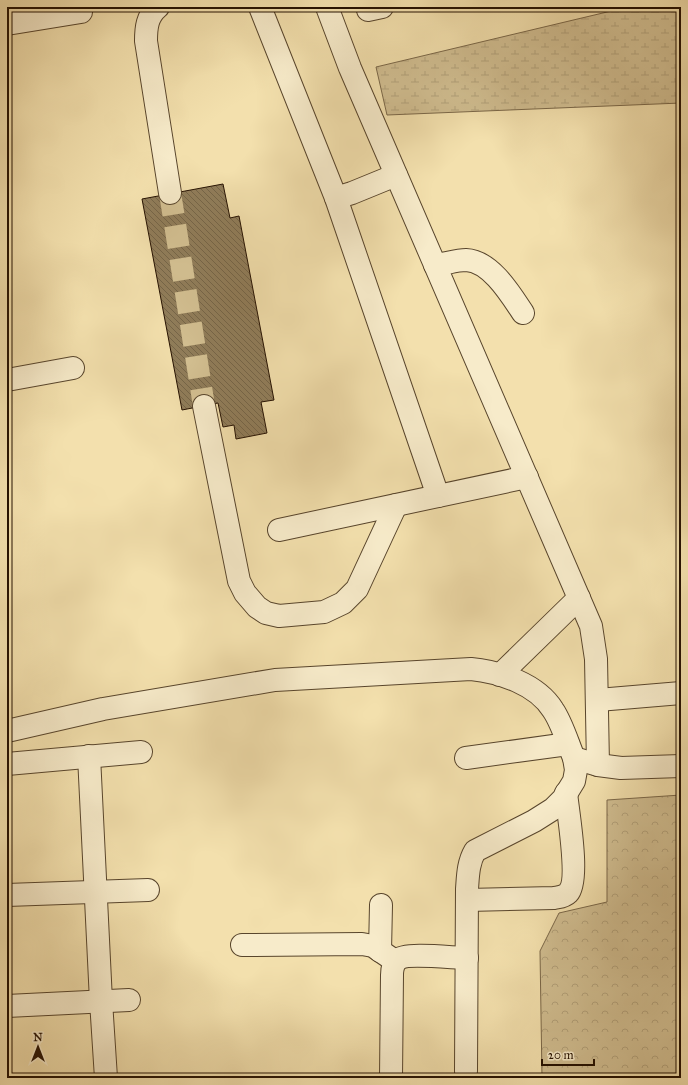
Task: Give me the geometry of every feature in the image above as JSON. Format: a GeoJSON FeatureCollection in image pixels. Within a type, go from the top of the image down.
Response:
{"type":"FeatureCollection","features":[{"type":"Feature","properties":{"kind":"street"},"geometry":{"type":"LineString","coordinates":[[158,7],[148,19],[146,41],[170,194]]}},
{"type":"Feature","properties":{"kind":"street"},"geometry":{"type":"LineString","coordinates":[[260,7],[336,198],[438,496]]}},
{"type":"Feature","properties":{"kind":"street"},"geometry":{"type":"LineString","coordinates":[[327,7],[350,68],[591,626],[596,659],[598,700],[598,765]]}},
{"type":"Feature","properties":{"kind":"street"},"geometry":{"type":"LineString","coordinates":[[7,24],[81,12]]}},
{"type":"Feature","properties":{"kind":"street"},"geometry":{"type":"LineString","coordinates":[[336,198],[396,175]]}},
{"type":"Feature","properties":{"kind":"street"},"geometry":{"type":"LineString","coordinates":[[436,265],[467,260],[479,264],[505,285],[522,313]]}},
{"type":"Feature","properties":{"kind":"street"},"geometry":{"type":"LineString","coordinates":[[7,380],[73,368]]}},
{"type":"Feature","properties":{"kind":"street"},"geometry":{"type":"LineString","coordinates":[[204,406],[239,581],[250,600],[266,613],[279,616],[292,616],[324,612],[343,603],[358,589],[396,505]]}},
{"type":"Feature","properties":{"kind":"street"},"geometry":{"type":"LineString","coordinates":[[279,530],[527,477]]}},
{"type":"Feature","properties":{"kind":"street"},"geometry":{"type":"LineString","coordinates":[[500,675],[579,598]]}},
{"type":"Feature","properties":{"kind":"street"},"geometry":{"type":"LineString","coordinates":[[7,727],[7,731],[103,709],[275,680],[471,669],[500,675],[518,682],[540,694],[553,710],[571,751],[576,770],[574,781],[553,809],[534,821],[475,851],[470,863],[467,900],[466,1071]]}},
{"type":"Feature","properties":{"kind":"street"},"geometry":{"type":"LineString","coordinates":[[598,700],[681,693]]}},
{"type":"Feature","properties":{"kind":"street"},"geometry":{"type":"LineString","coordinates":[[466,758],[571,751],[598,765],[621,768],[681,766]]}},
{"type":"Feature","properties":{"kind":"street"},"geometry":{"type":"LineString","coordinates":[[7,764],[141,752]]}},
{"type":"Feature","properties":{"kind":"street"},"geometry":{"type":"LineString","coordinates":[[90,756],[97,892],[100,1001],[106,1078]]}},
{"type":"Feature","properties":{"kind":"street"},"geometry":{"type":"LineString","coordinates":[[467,900],[554,898],[563,897],[569,893],[572,885],[574,862],[566,793]]}},
{"type":"Feature","properties":{"kind":"street"},"geometry":{"type":"LineString","coordinates":[[7,895],[148,890]]}},
{"type":"Feature","properties":{"kind":"street"},"geometry":{"type":"LineString","coordinates":[[381,905],[388,956],[392,968],[391,1078]]}},
{"type":"Feature","properties":{"kind":"street"},"geometry":{"type":"LineString","coordinates":[[242,945],[362,944],[372,946],[388,956],[401,958],[411,956],[467,958]]}},
{"type":"Feature","properties":{"kind":"street"},"geometry":{"type":"LineString","coordinates":[[7,1006],[129,1000]]}},
{"type":"Feature","properties":{"kind":"green space"},"geometry":{"type":"Polygon","coordinates":[[[628,7],[681,7],[681,103],[387,115],[376,67],[628,7]]]}},
{"type":"Feature","properties":{"kind":"green space"},"geometry":{"type":"Polygon","coordinates":[[[681,795],[681,1078],[542,1078],[540,951],[559,913],[607,902],[607,800],[681,795]]]}},
{"type":"Feature","properties":{"kind":"building"},"geometry":{"type":"Polygon","coordinates":[[[223,184],[230,218],[239,216],[274,400],[261,402],[267,433],[236,439],[234,425],[223,427],[218,403],[182,410],[142,199],[223,184]]]}},
{"type":"Feature","properties":{"kind":"tunnel"},"geometry":{"type":"LineString","coordinates":[[170,193],[204,406]]}}]}
